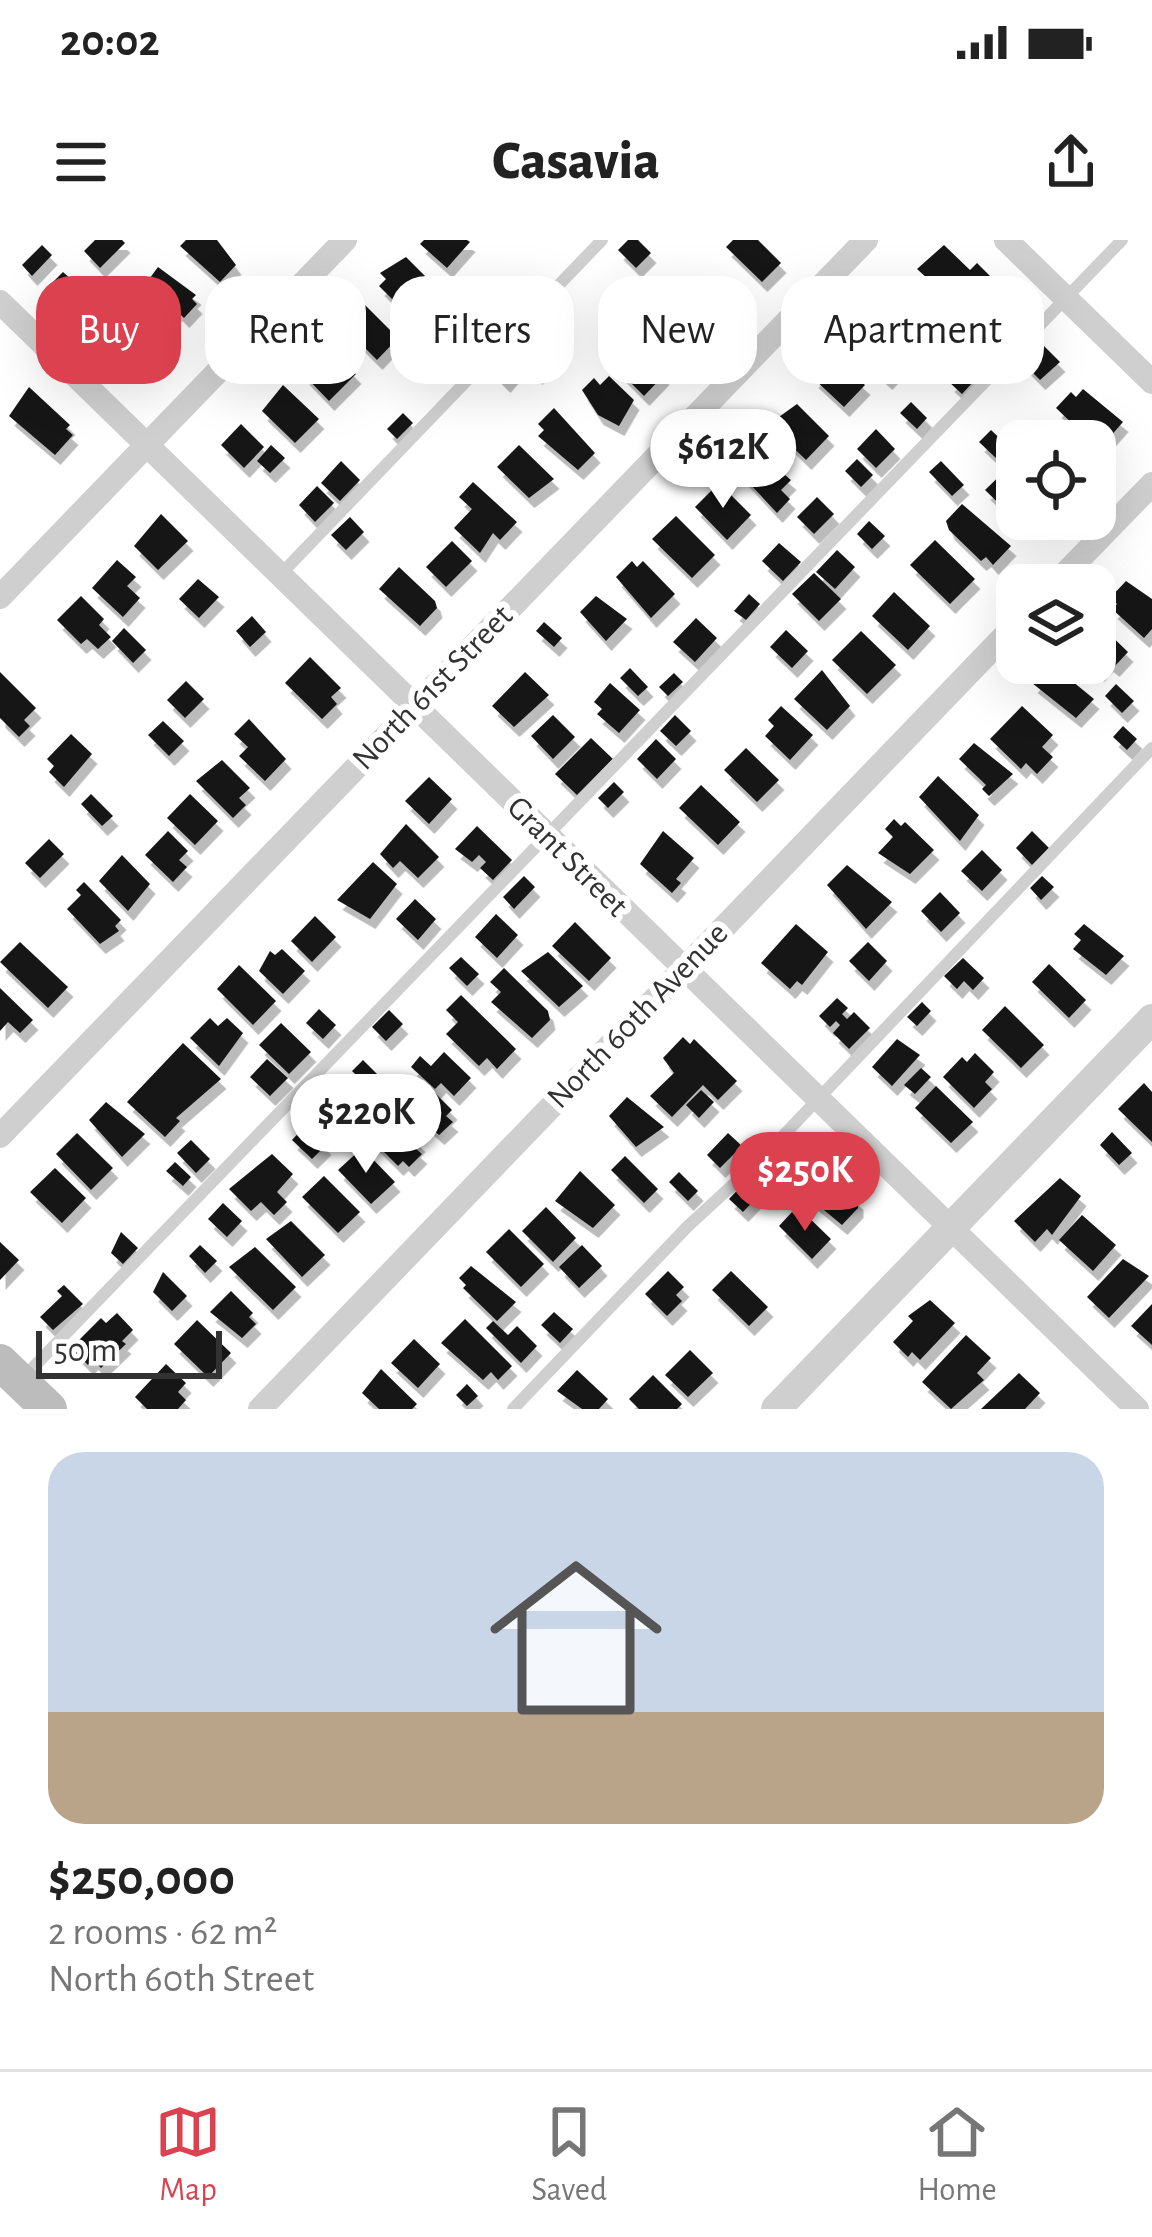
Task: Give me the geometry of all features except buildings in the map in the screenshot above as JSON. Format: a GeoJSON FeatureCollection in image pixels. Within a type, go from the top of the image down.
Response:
{"type":"FeatureCollection","features":[{"type":"Feature","properties":{"kind":"main road"},"geometry":{"type":"LineString","coordinates":[[10,1371],[49,1409]]}},
{"type":"Feature","properties":{"kind":"street"},"geometry":{"type":"LineString","coordinates":[[0,597],[345,240]]}},
{"type":"Feature","properties":{"kind":"street","name":"North 61st Street"},"geometry":{"type":"LineString","coordinates":[[0,1136],[866,240]]}},
{"type":"Feature","properties":{"kind":"street"},"geometry":{"type":"LineString","coordinates":[[1006,240],[1152,382]]}},
{"type":"Feature","properties":{"kind":"street","name":"Grant Street"},"geometry":{"type":"LineString","coordinates":[[0,302],[814,1100],[1137,1409]]}},
{"type":"Feature","properties":{"kind":"street"},"geometry":{"type":"LineString","coordinates":[[1074,564],[1152,484]]}},
{"type":"Feature","properties":{"kind":"street","name":"North 60th Avenue"},"geometry":{"type":"LineString","coordinates":[[260,1409],[996,645]]}},
{"type":"Feature","properties":{"kind":"street"},"geometry":{"type":"LineString","coordinates":[[776,1409],[1152,1019]]}},
{"type":"Feature","properties":{"kind":"lane"},"geometry":{"type":"LineString","coordinates":[[280,575],[602,240]]}},
{"type":"Feature","properties":{"kind":"lane"},"geometry":{"type":"LineString","coordinates":[[10,1371],[545,836],[1122,240]]}},
{"type":"Feature","properties":{"kind":"lane"},"geometry":{"type":"LineString","coordinates":[[513,1409],[1152,748]]}}]}
